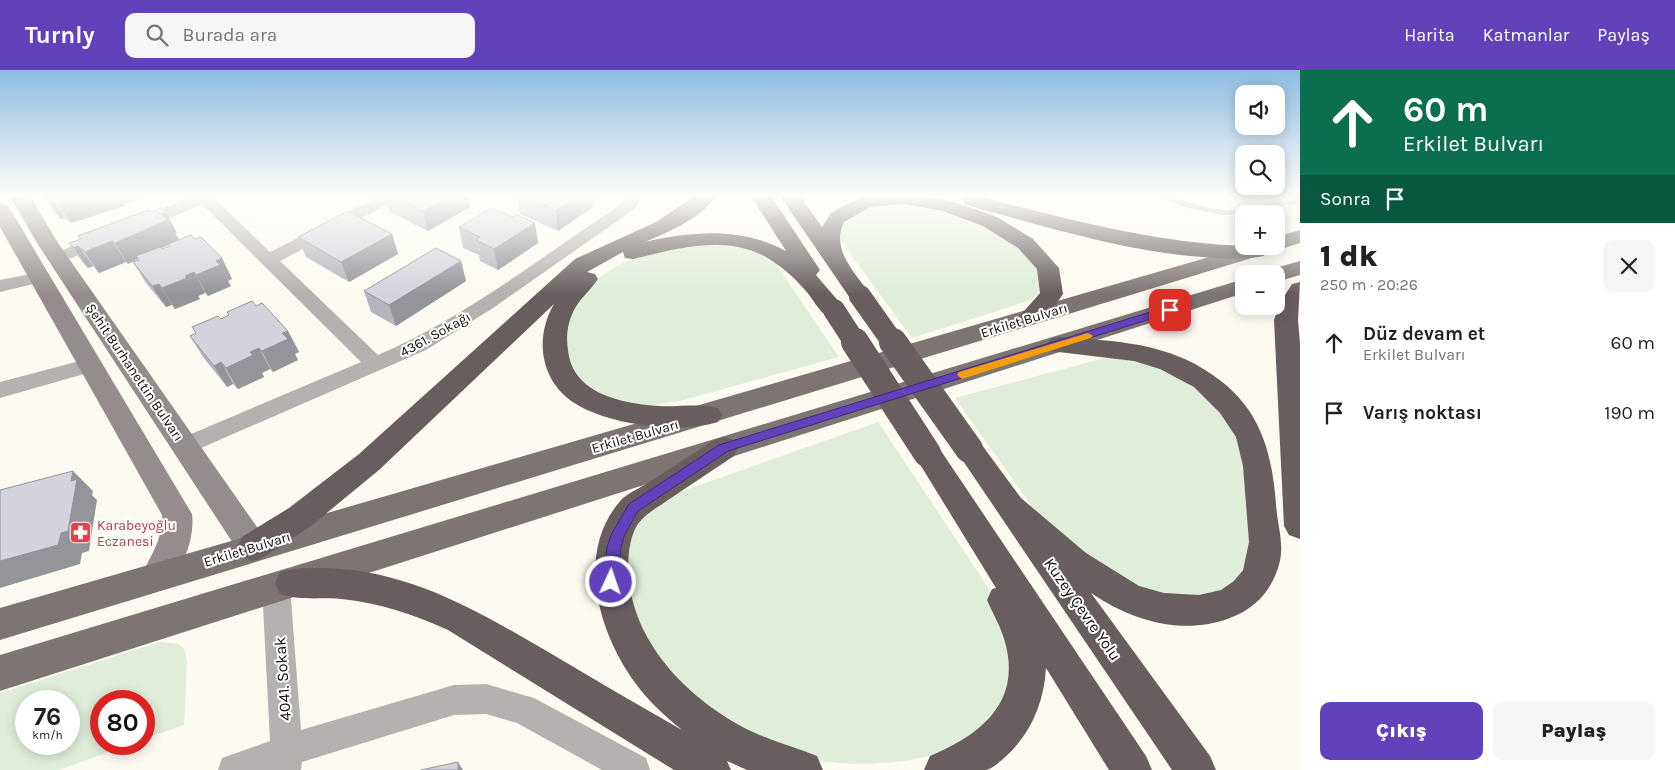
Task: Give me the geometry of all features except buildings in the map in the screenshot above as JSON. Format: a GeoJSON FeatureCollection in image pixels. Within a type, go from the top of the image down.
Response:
{"type":"FeatureCollection","features":[{"type":"Feature","properties":{"kind":"highway"},"geometry":{"type":"LineString","coordinates":[[253,547],[300,517],[369,462],[583,264],[609,249],[653,229]]}},
{"type":"Feature","properties":{"kind":"highway"},"geometry":{"type":"LineString","coordinates":[[781,229],[1132,770]]}},
{"type":"Feature","properties":{"kind":"highway"},"geometry":{"type":"LineString","coordinates":[[813,229],[834,259]]}},
{"type":"Feature","properties":{"kind":"highway"},"geometry":{"type":"LineString","coordinates":[[830,229],[829,243],[834,259]]}},
{"type":"Feature","properties":{"kind":"highway"},"geometry":{"type":"LineString","coordinates":[[1003,229],[1011,233],[1043,259],[1053,280],[1052,294],[1044,307],[1030,318]]}},
{"type":"Feature","properties":{"kind":"highway"},"geometry":{"type":"LineString","coordinates":[[1088,229],[1164,247],[1204,252],[1235,250]]}},
{"type":"Feature","properties":{"kind":"highway"},"geometry":{"type":"LineString","coordinates":[[708,415],[669,417],[630,413],[601,405],[571,386],[555,363],[554,345],[560,313],[574,291],[603,266],[636,252],[682,241],[727,241],[755,246],[785,260],[812,284],[834,310]]}},
{"type":"Feature","properties":{"kind":"highway","name":"Kuzey Çevre Yolu"},"geometry":{"type":"LineString","coordinates":[[834,259],[1196,770]]}},
{"type":"Feature","properties":{"kind":"highway"},"geometry":{"type":"LineString","coordinates":[[1300,289],[1289,308],[1286,320],[1300,526]]}},
{"type":"Feature","properties":{"kind":"highway"},"geometry":{"type":"LineString","coordinates":[[1011,507],[1084,572],[1105,585],[1148,605],[1183,612],[1211,610],[1240,597],[1251,587],[1259,575],[1264,560],[1257,458],[1244,428],[1227,403],[1194,375],[1157,357],[1133,350],[1059,345]]}},
{"type":"Feature","properties":{"kind":"highway"},"geometry":{"type":"LineString","coordinates":[[724,448],[633,508],[619,533],[614,547],[611,582],[614,601],[627,637],[637,654],[652,674],[685,708],[716,733],[745,750],[803,770]]}},
{"type":"Feature","properties":{"kind":"highway"},"geometry":{"type":"LineString","coordinates":[[944,770],[979,754],[995,742],[1008,728],[1024,695],[1027,676],[1024,646],[1019,631],[961,508]]}},
{"type":"Feature","properties":{"kind":"highway"},"geometry":{"type":"LineString","coordinates":[[284,585],[335,582],[370,587],[433,606],[483,633],[711,770]]}},
{"type":"Feature","properties":{"kind":"main road","name":"Erkilet Bulvarı"},"geometry":{"type":"LineString","coordinates":[[1285,241],[1300,236]]}},
{"type":"Feature","properties":{"kind":"main road","name":"Erkilet Bulvarı"},"geometry":{"type":"LineString","coordinates":[[0,624],[253,547],[708,415],[1241,255]]}},
{"type":"Feature","properties":{"kind":"main road"},"geometry":{"type":"LineString","coordinates":[[1285,272],[1300,268]]}},
{"type":"Feature","properties":{"kind":"main road"},"geometry":{"type":"LineString","coordinates":[[0,673],[1235,289]]}},
{"type":"Feature","properties":{"kind":"street","name":"Şehit Burhanettin Bulvarı"},"geometry":{"type":"LineString","coordinates":[[12,229],[177,514],[179,528],[176,542],[158,576]]}},
{"type":"Feature","properties":{"kind":"street","name":"Şehit Burhanettin Bulvarı"},"geometry":{"type":"LineString","coordinates":[[40,229],[253,547]]}},
{"type":"Feature","properties":{"kind":"street"},"geometry":{"type":"LineString","coordinates":[[0,286],[40,277],[58,258],[129,229]]}},
{"type":"Feature","properties":{"kind":"street"},"geometry":{"type":"LineString","coordinates":[[237,229],[375,364]]}},
{"type":"Feature","properties":{"kind":"street"},"geometry":{"type":"LineString","coordinates":[[268,260],[329,229]]}},
{"type":"Feature","properties":{"kind":"street","name":"4361. Sokağı"},"geometry":{"type":"LineString","coordinates":[[185,446],[420,346],[478,309],[595,229]]}},
{"type":"Feature","properties":{"kind":"street"},"geometry":{"type":"LineString","coordinates":[[0,390],[91,365]]}},
{"type":"Feature","properties":{"kind":"street","name":"4041. Sokak"},"geometry":{"type":"LineString","coordinates":[[284,585],[286,760]]}},
{"type":"Feature","properties":{"kind":"street"},"geometry":{"type":"LineString","coordinates":[[234,770],[286,760],[438,704],[470,698],[486,699],[523,710],[634,770]]}},
{"type":"Feature","properties":{"kind":"green space"},"geometry":{"type":"Polygon","coordinates":[[[841,229],[991,229],[997,231],[1038,264],[1041,290],[1031,300],[912,338],[840,240],[841,229]]]}},
{"type":"Feature","properties":{"kind":"green space"},"geometry":{"type":"Polygon","coordinates":[[[711,245],[748,249],[776,264],[839,357],[680,401],[647,406],[601,398],[566,367],[564,335],[566,318],[570,310],[592,284],[606,273],[638,257],[674,249],[711,245]]]}},
{"type":"Feature","properties":{"kind":"green space"},"geometry":{"type":"Polygon","coordinates":[[[1112,356],[1149,362],[1212,396],[1243,449],[1252,523],[1246,560],[1236,580],[1216,594],[1171,600],[1091,569],[1033,508],[955,398],[1112,356]]]}},
{"type":"Feature","properties":{"kind":"green space"},"geometry":{"type":"Polygon","coordinates":[[[878,422],[993,595],[1006,635],[1009,678],[1002,705],[988,725],[967,741],[943,752],[887,763],[858,764],[808,759],[760,739],[716,716],[656,658],[640,630],[628,601],[629,550],[636,528],[642,520],[651,511],[677,493],[878,422]]]}},
{"type":"Feature","properties":{"kind":"green space"},"geometry":{"type":"Polygon","coordinates":[[[160,642],[179,644],[184,649],[187,662],[184,725],[155,735],[155,690],[90,690],[90,755],[101,755],[59,770],[0,770],[0,693],[160,642]]]}},
{"type":"Feature","properties":{"kind":"slow traffic"},"geometry":{"type":"LineString","coordinates":[[962,375],[1088,336]]}},
{"type":"Feature","properties":{"kind":"place","name":"Karabeyoğlu Eczanesi"},"geometry":{"type":"Point","coordinates":[81,533]}},
{"type":"Feature","properties":{"kind":"route"},"geometry":{"type":"LineString","coordinates":[[611,582],[614,547],[625,520],[633,508],[724,448],[1170,310]]}}]}
